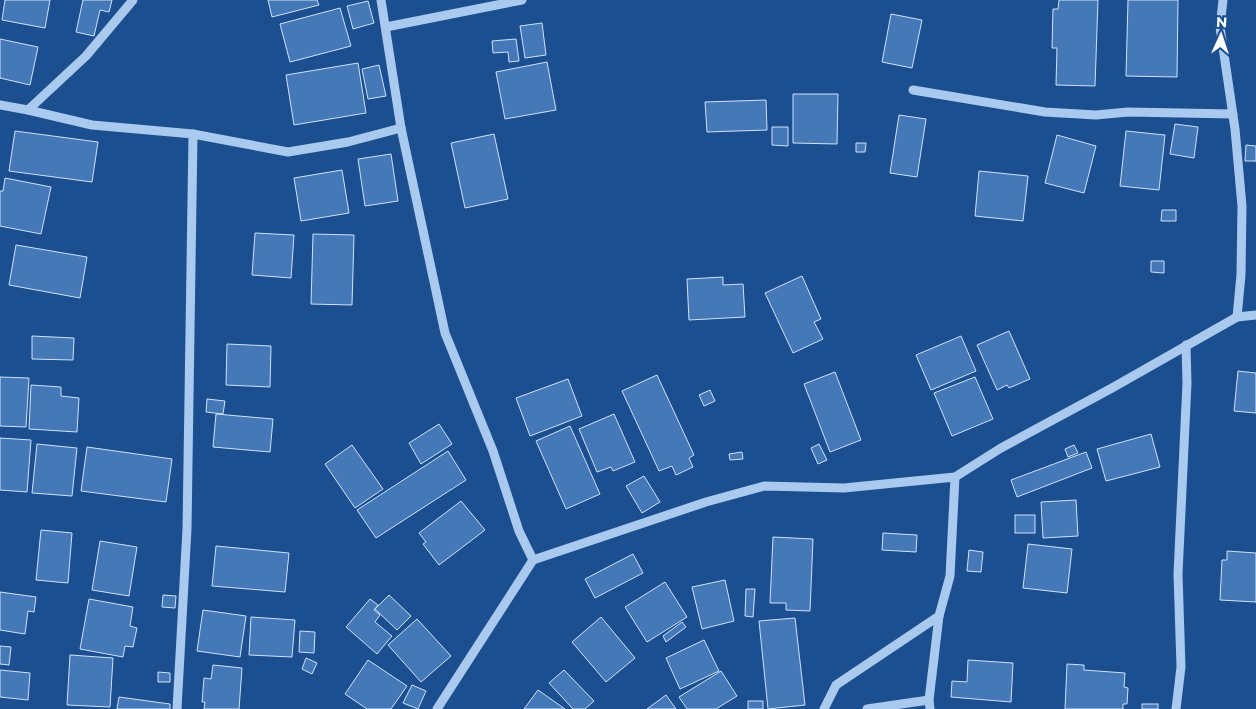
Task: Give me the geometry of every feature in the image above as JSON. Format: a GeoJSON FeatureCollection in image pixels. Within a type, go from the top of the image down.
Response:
{"type":"FeatureCollection","features":[{"type":"Feature","properties":{"kind":"street"},"geometry":{"type":"LineString","coordinates":[[28,110],[86,56],[133,0]]}},
{"type":"Feature","properties":{"kind":"street"},"geometry":{"type":"LineString","coordinates":[[381,0],[401,128],[445,333],[493,451],[519,531],[533,560]]}},
{"type":"Feature","properties":{"kind":"street"},"geometry":{"type":"LineString","coordinates":[[386,28],[522,0]]}},
{"type":"Feature","properties":{"kind":"street"},"geometry":{"type":"LineString","coordinates":[[1223,0],[1220,27],[1233,114],[1242,206],[1241,275],[1237,317]]}},
{"type":"Feature","properties":{"kind":"street"},"geometry":{"type":"LineString","coordinates":[[913,90],[1045,112],[1096,115],[1128,112],[1233,114]]}},
{"type":"Feature","properties":{"kind":"street"},"geometry":{"type":"LineString","coordinates":[[0,105],[92,125],[193,134],[288,152],[348,142],[401,128]]}},
{"type":"Feature","properties":{"kind":"street"},"geometry":{"type":"LineString","coordinates":[[177,709],[187,529],[193,134]]}},
{"type":"Feature","properties":{"kind":"street"},"geometry":{"type":"LineString","coordinates":[[437,709],[533,560],[706,502],[764,486],[844,488],[955,477],[1001,448],[1237,317],[1256,315]]}},
{"type":"Feature","properties":{"kind":"street"},"geometry":{"type":"LineString","coordinates":[[1176,709],[1181,667],[1178,574],[1187,383],[1186,345]]}},
{"type":"Feature","properties":{"kind":"street"},"geometry":{"type":"LineString","coordinates":[[867,709],[930,705],[939,616],[950,576],[955,477]]}},
{"type":"Feature","properties":{"kind":"street"},"geometry":{"type":"LineString","coordinates":[[824,709],[836,685],[939,616]]}},
{"type":"Feature","properties":{"kind":"building"},"geometry":{"type":"Polygon","coordinates":[[[5,0],[50,0],[45,28],[2,20],[5,0]]]}},
{"type":"Feature","properties":{"kind":"building"},"geometry":{"type":"Polygon","coordinates":[[[83,0],[112,0],[109,12],[100,10],[94,36],[76,32],[83,0]]]}},
{"type":"Feature","properties":{"kind":"building"},"geometry":{"type":"Polygon","coordinates":[[[268,0],[317,0],[319,5],[272,17],[268,0]]]}},
{"type":"Feature","properties":{"kind":"building"},"geometry":{"type":"Polygon","coordinates":[[[1059,0],[1098,0],[1095,86],[1056,85],[1057,48],[1052,48],[1053,9],[1058,9],[1059,0]]]}},
{"type":"Feature","properties":{"kind":"building"},"geometry":{"type":"Polygon","coordinates":[[[1128,0],[1178,0],[1177,77],[1126,76],[1128,0]]]}},
{"type":"Feature","properties":{"kind":"building"},"geometry":{"type":"Polygon","coordinates":[[[368,1],[374,23],[353,29],[347,6],[368,1]]]}},
{"type":"Feature","properties":{"kind":"building"},"geometry":{"type":"Polygon","coordinates":[[[340,8],[351,46],[290,62],[280,24],[340,8]]]}},
{"type":"Feature","properties":{"kind":"building"},"geometry":{"type":"Polygon","coordinates":[[[891,14],[922,20],[912,68],[882,62],[891,14]]]}},
{"type":"Feature","properties":{"kind":"building"},"geometry":{"type":"Polygon","coordinates":[[[542,23],[546,55],[525,58],[520,26],[542,23]]]}},
{"type":"Feature","properties":{"kind":"building"},"geometry":{"type":"Polygon","coordinates":[[[0,39],[38,47],[30,85],[0,78],[0,39]]]}},
{"type":"Feature","properties":{"kind":"building"},"geometry":{"type":"Polygon","coordinates":[[[516,39],[519,61],[509,62],[508,52],[493,53],[492,41],[516,39]]]}},
{"type":"Feature","properties":{"kind":"building"},"geometry":{"type":"Polygon","coordinates":[[[547,62],[556,110],[505,119],[496,72],[547,62]]]}},
{"type":"Feature","properties":{"kind":"building"},"geometry":{"type":"Polygon","coordinates":[[[358,63],[366,113],[294,125],[286,75],[358,63]]]}},
{"type":"Feature","properties":{"kind":"building"},"geometry":{"type":"Polygon","coordinates":[[[379,65],[386,96],[368,99],[362,69],[379,65]]]}},
{"type":"Feature","properties":{"kind":"building"},"geometry":{"type":"Polygon","coordinates":[[[793,94],[838,94],[837,144],[793,143],[793,94]]]}},
{"type":"Feature","properties":{"kind":"building"},"geometry":{"type":"Polygon","coordinates":[[[766,100],[767,130],[707,132],[705,102],[766,100]]]}},
{"type":"Feature","properties":{"kind":"building"},"geometry":{"type":"Polygon","coordinates":[[[899,115],[926,119],[917,177],[890,173],[899,115]]]}},
{"type":"Feature","properties":{"kind":"building"},"geometry":{"type":"Polygon","coordinates":[[[1175,124],[1198,127],[1194,158],[1170,154],[1175,124]]]}},
{"type":"Feature","properties":{"kind":"building"},"geometry":{"type":"Polygon","coordinates":[[[772,127],[788,127],[788,146],[772,145],[772,127]]]}},
{"type":"Feature","properties":{"kind":"building"},"geometry":{"type":"Polygon","coordinates":[[[15,131],[98,142],[92,182],[9,171],[15,131]]]}},
{"type":"Feature","properties":{"kind":"building"},"geometry":{"type":"Polygon","coordinates":[[[1126,131],[1165,135],[1159,190],[1120,186],[1126,131]]]}},
{"type":"Feature","properties":{"kind":"building"},"geometry":{"type":"Polygon","coordinates":[[[494,134],[508,199],[465,208],[451,143],[494,134]]]}},
{"type":"Feature","properties":{"kind":"building"},"geometry":{"type":"Polygon","coordinates":[[[1057,135],[1096,146],[1084,193],[1045,183],[1057,135]]]}},
{"type":"Feature","properties":{"kind":"building"},"geometry":{"type":"Polygon","coordinates":[[[856,143],[866,143],[865,152],[856,152],[856,143]]]}},
{"type":"Feature","properties":{"kind":"building"},"geometry":{"type":"Polygon","coordinates":[[[1246,145],[1256,146],[1256,161],[1245,161],[1246,145]]]}},
{"type":"Feature","properties":{"kind":"building"},"geometry":{"type":"Polygon","coordinates":[[[391,154],[398,201],[365,206],[358,159],[391,154]]]}},
{"type":"Feature","properties":{"kind":"building"},"geometry":{"type":"Polygon","coordinates":[[[342,170],[349,213],[301,221],[294,178],[342,170]]]}},
{"type":"Feature","properties":{"kind":"building"},"geometry":{"type":"Polygon","coordinates":[[[979,171],[1028,176],[1023,221],[975,216],[979,171]]]}},
{"type":"Feature","properties":{"kind":"building"},"geometry":{"type":"Polygon","coordinates":[[[5,178],[51,187],[41,234],[0,226],[0,191],[3,191],[5,178]]]}},
{"type":"Feature","properties":{"kind":"building"},"geometry":{"type":"Polygon","coordinates":[[[1162,210],[1176,210],[1176,221],[1161,221],[1162,210]]]}},
{"type":"Feature","properties":{"kind":"building"},"geometry":{"type":"Polygon","coordinates":[[[255,233],[294,235],[291,278],[252,275],[255,233]]]}},
{"type":"Feature","properties":{"kind":"building"},"geometry":{"type":"Polygon","coordinates":[[[313,234],[354,235],[352,305],[311,304],[313,234]]]}},
{"type":"Feature","properties":{"kind":"building"},"geometry":{"type":"Polygon","coordinates":[[[16,245],[87,257],[80,298],[9,285],[16,245]]]}},
{"type":"Feature","properties":{"kind":"building"},"geometry":{"type":"Polygon","coordinates":[[[1151,261],[1164,261],[1164,273],[1151,272],[1151,261]]]}},
{"type":"Feature","properties":{"kind":"building"},"geometry":{"type":"Polygon","coordinates":[[[802,276],[821,319],[814,322],[823,339],[793,353],[765,293],[802,276]]]}},
{"type":"Feature","properties":{"kind":"building"},"geometry":{"type":"Polygon","coordinates":[[[723,277],[723,285],[743,284],[745,317],[689,320],[687,279],[723,277]]]}},
{"type":"Feature","properties":{"kind":"building"},"geometry":{"type":"Polygon","coordinates":[[[1009,331],[1030,379],[1009,388],[1007,385],[997,390],[977,345],[1009,331]]]}},
{"type":"Feature","properties":{"kind":"building"},"geometry":{"type":"Polygon","coordinates":[[[32,336],[74,338],[73,360],[32,359],[32,336]]]}},
{"type":"Feature","properties":{"kind":"building"},"geometry":{"type":"Polygon","coordinates":[[[961,336],[976,371],[931,390],[916,355],[961,336]]]}},
{"type":"Feature","properties":{"kind":"building"},"geometry":{"type":"Polygon","coordinates":[[[227,344],[271,346],[270,387],[226,385],[227,344]]]}},
{"type":"Feature","properties":{"kind":"building"},"geometry":{"type":"Polygon","coordinates":[[[1238,371],[1256,373],[1256,413],[1234,411],[1238,371]]]}},
{"type":"Feature","properties":{"kind":"building"},"geometry":{"type":"Polygon","coordinates":[[[835,372],[861,440],[830,452],[804,384],[835,372]]]}},
{"type":"Feature","properties":{"kind":"building"},"geometry":{"type":"Polygon","coordinates":[[[657,375],[694,455],[689,458],[693,467],[676,475],[672,466],[659,471],[622,391],[657,375]]]}},
{"type":"Feature","properties":{"kind":"building"},"geometry":{"type":"Polygon","coordinates":[[[0,377],[29,378],[26,427],[0,426],[0,377]]]}},
{"type":"Feature","properties":{"kind":"building"},"geometry":{"type":"Polygon","coordinates":[[[975,377],[993,419],[952,436],[934,393],[975,377]]]}},
{"type":"Feature","properties":{"kind":"building"},"geometry":{"type":"Polygon","coordinates":[[[568,379],[582,416],[530,436],[516,398],[568,379]]]}},
{"type":"Feature","properties":{"kind":"building"},"geometry":{"type":"Polygon","coordinates":[[[31,385],[61,387],[61,396],[79,398],[77,432],[29,429],[31,385]]]}},
{"type":"Feature","properties":{"kind":"building"},"geometry":{"type":"Polygon","coordinates":[[[710,390],[715,401],[704,406],[699,395],[710,390]]]}},
{"type":"Feature","properties":{"kind":"building"},"geometry":{"type":"Polygon","coordinates":[[[207,399],[225,401],[223,414],[206,412],[207,399]]]}},
{"type":"Feature","properties":{"kind":"building"},"geometry":{"type":"Polygon","coordinates":[[[216,414],[273,419],[270,452],[213,447],[216,414]]]}},
{"type":"Feature","properties":{"kind":"building"},"geometry":{"type":"Polygon","coordinates":[[[614,414],[635,462],[613,471],[611,467],[597,472],[579,429],[614,414]]]}},
{"type":"Feature","properties":{"kind":"building"},"geometry":{"type":"Polygon","coordinates":[[[439,424],[452,444],[421,464],[409,443],[439,424]]]}},
{"type":"Feature","properties":{"kind":"building"},"geometry":{"type":"Polygon","coordinates":[[[570,426],[600,494],[566,509],[536,441],[570,426]]]}},
{"type":"Feature","properties":{"kind":"building"},"geometry":{"type":"Polygon","coordinates":[[[1151,434],[1160,467],[1106,481],[1097,449],[1151,434]]]}},
{"type":"Feature","properties":{"kind":"building"},"geometry":{"type":"Polygon","coordinates":[[[0,438],[31,440],[27,492],[0,490],[0,438]]]}},
{"type":"Feature","properties":{"kind":"building"},"geometry":{"type":"Polygon","coordinates":[[[37,444],[77,448],[72,496],[32,493],[37,444]]]}},
{"type":"Feature","properties":{"kind":"building"},"geometry":{"type":"Polygon","coordinates":[[[819,444],[827,460],[818,464],[811,448],[819,444]]]}},
{"type":"Feature","properties":{"kind":"building"},"geometry":{"type":"Polygon","coordinates":[[[352,445],[383,489],[355,508],[325,464],[352,445]]]}},
{"type":"Feature","properties":{"kind":"building"},"geometry":{"type":"Polygon","coordinates":[[[1074,445],[1078,453],[1068,457],[1065,449],[1074,445]]]}},
{"type":"Feature","properties":{"kind":"building"},"geometry":{"type":"Polygon","coordinates":[[[87,447],[172,459],[166,502],[81,491],[87,447]]]}},
{"type":"Feature","properties":{"kind":"building"},"geometry":{"type":"Polygon","coordinates":[[[448,451],[466,480],[376,538],[357,510],[448,451]]]}},
{"type":"Feature","properties":{"kind":"building"},"geometry":{"type":"Polygon","coordinates":[[[742,452],[743,459],[730,460],[729,454],[742,452]]]}},
{"type":"Feature","properties":{"kind":"building"},"geometry":{"type":"Polygon","coordinates":[[[1086,452],[1092,468],[1017,497],[1011,480],[1086,452]]]}},
{"type":"Feature","properties":{"kind":"building"},"geometry":{"type":"Polygon","coordinates":[[[644,476],[660,502],[642,513],[626,486],[644,476]]]}},
{"type":"Feature","properties":{"kind":"building"},"geometry":{"type":"Polygon","coordinates":[[[1076,500],[1078,536],[1043,538],[1041,502],[1076,500]]]}},
{"type":"Feature","properties":{"kind":"building"},"geometry":{"type":"Polygon","coordinates":[[[461,501],[485,530],[439,565],[423,544],[426,542],[419,533],[461,501]]]}},
{"type":"Feature","properties":{"kind":"building"},"geometry":{"type":"Polygon","coordinates":[[[1015,515],[1035,515],[1035,533],[1015,533],[1015,515]]]}},
{"type":"Feature","properties":{"kind":"building"},"geometry":{"type":"Polygon","coordinates":[[[41,530],[72,533],[68,583],[36,580],[41,530]]]}},
{"type":"Feature","properties":{"kind":"building"},"geometry":{"type":"Polygon","coordinates":[[[883,533],[917,535],[916,552],[882,550],[883,533]]]}},
{"type":"Feature","properties":{"kind":"building"},"geometry":{"type":"Polygon","coordinates":[[[773,537],[813,539],[810,611],[786,610],[786,603],[770,603],[773,537]]]}},
{"type":"Feature","properties":{"kind":"building"},"geometry":{"type":"Polygon","coordinates":[[[100,541],[137,547],[129,596],[92,590],[100,541]]]}},
{"type":"Feature","properties":{"kind":"building"},"geometry":{"type":"Polygon","coordinates":[[[1028,544],[1072,549],[1067,593],[1023,588],[1028,544]]]}},
{"type":"Feature","properties":{"kind":"building"},"geometry":{"type":"Polygon","coordinates":[[[216,546],[289,553],[285,592],[212,586],[216,546]]]}},
{"type":"Feature","properties":{"kind":"building"},"geometry":{"type":"Polygon","coordinates":[[[969,550],[983,552],[981,572],[967,571],[969,550]]]}},
{"type":"Feature","properties":{"kind":"building"},"geometry":{"type":"Polygon","coordinates":[[[1227,551],[1256,553],[1256,602],[1220,600],[1222,560],[1227,560],[1227,551]]]}},
{"type":"Feature","properties":{"kind":"building"},"geometry":{"type":"Polygon","coordinates":[[[633,554],[643,573],[595,598],[585,579],[633,554]]]}},
{"type":"Feature","properties":{"kind":"building"},"geometry":{"type":"Polygon","coordinates":[[[725,580],[734,621],[702,629],[692,587],[725,580]]]}},
{"type":"Feature","properties":{"kind":"building"},"geometry":{"type":"Polygon","coordinates":[[[665,582],[687,617],[647,642],[625,607],[665,582]]]}},
{"type":"Feature","properties":{"kind":"building"},"geometry":{"type":"Polygon","coordinates":[[[746,589],[755,589],[753,617],[745,616],[746,589]]]}},
{"type":"Feature","properties":{"kind":"building"},"geometry":{"type":"Polygon","coordinates":[[[0,592],[36,597],[34,612],[28,611],[25,634],[0,630],[0,592]]]}},
{"type":"Feature","properties":{"kind":"building"},"geometry":{"type":"Polygon","coordinates":[[[163,595],[176,596],[175,608],[162,607],[163,595]]]}},
{"type":"Feature","properties":{"kind":"building"},"geometry":{"type":"Polygon","coordinates":[[[389,595],[411,616],[397,630],[375,609],[389,595]]]}},
{"type":"Feature","properties":{"kind":"building"},"geometry":{"type":"Polygon","coordinates":[[[89,599],[133,607],[130,626],[137,628],[133,647],[125,646],[123,657],[80,649],[89,599]]]}},
{"type":"Feature","properties":{"kind":"building"},"geometry":{"type":"Polygon","coordinates":[[[370,599],[378,605],[374,610],[380,615],[375,622],[392,636],[377,654],[346,627],[370,599]]]}},
{"type":"Feature","properties":{"kind":"building"},"geometry":{"type":"Polygon","coordinates":[[[203,610],[246,616],[240,657],[197,651],[203,610]]]}},
{"type":"Feature","properties":{"kind":"building"},"geometry":{"type":"Polygon","coordinates":[[[251,617],[295,620],[292,657],[249,655],[251,617]]]}},
{"type":"Feature","properties":{"kind":"building"},"geometry":{"type":"Polygon","coordinates":[[[601,617],[635,658],[606,682],[572,642],[601,617]]]}},
{"type":"Feature","properties":{"kind":"building"},"geometry":{"type":"Polygon","coordinates":[[[795,618],[805,705],[768,709],[759,621],[795,618]]]}},
{"type":"Feature","properties":{"kind":"building"},"geometry":{"type":"Polygon","coordinates":[[[417,619],[451,656],[421,682],[388,645],[417,619]]]}},
{"type":"Feature","properties":{"kind":"building"},"geometry":{"type":"Polygon","coordinates":[[[682,622],[686,627],[666,642],[663,636],[682,622]]]}},
{"type":"Feature","properties":{"kind":"building"},"geometry":{"type":"Polygon","coordinates":[[[300,631],[315,632],[314,653],[299,652],[300,631]]]}},
{"type":"Feature","properties":{"kind":"building"},"geometry":{"type":"Polygon","coordinates":[[[704,640],[719,671],[680,689],[666,658],[704,640]]]}},
{"type":"Feature","properties":{"kind":"building"},"geometry":{"type":"Polygon","coordinates":[[[0,646],[11,647],[9,665],[0,664],[0,646]]]}},
{"type":"Feature","properties":{"kind":"building"},"geometry":{"type":"Polygon","coordinates":[[[70,655],[113,658],[110,707],[67,705],[70,655]]]}},
{"type":"Feature","properties":{"kind":"building"},"geometry":{"type":"Polygon","coordinates":[[[306,658],[317,663],[312,674],[302,669],[306,658]]]}},
{"type":"Feature","properties":{"kind":"building"},"geometry":{"type":"Polygon","coordinates":[[[368,660],[407,686],[391,709],[367,709],[345,694],[368,660]]]}},
{"type":"Feature","properties":{"kind":"building"},"geometry":{"type":"Polygon","coordinates":[[[968,660],[1013,663],[1011,702],[951,697],[952,681],[967,682],[968,660]]]}},
{"type":"Feature","properties":{"kind":"building"},"geometry":{"type":"Polygon","coordinates":[[[1067,664],[1084,665],[1084,670],[1125,673],[1124,687],[1128,688],[1127,704],[1123,704],[1123,709],[1065,709],[1067,664]]]}},
{"type":"Feature","properties":{"kind":"building"},"geometry":{"type":"Polygon","coordinates":[[[213,665],[242,668],[239,709],[204,709],[205,702],[202,702],[204,678],[211,679],[213,665]]]}},
{"type":"Feature","properties":{"kind":"building"},"geometry":{"type":"Polygon","coordinates":[[[0,670],[30,673],[28,700],[0,697],[0,670]]]}},
{"type":"Feature","properties":{"kind":"building"},"geometry":{"type":"Polygon","coordinates":[[[564,670],[594,701],[585,709],[573,709],[549,683],[564,670]]]}},
{"type":"Feature","properties":{"kind":"building"},"geometry":{"type":"Polygon","coordinates":[[[721,671],[737,696],[716,709],[687,709],[679,697],[721,671]]]}},
{"type":"Feature","properties":{"kind":"building"},"geometry":{"type":"Polygon","coordinates":[[[158,672],[170,673],[170,682],[158,682],[158,672]]]}},
{"type":"Feature","properties":{"kind":"building"},"geometry":{"type":"Polygon","coordinates":[[[412,685],[426,691],[418,709],[403,703],[412,685]]]}},
{"type":"Feature","properties":{"kind":"building"},"geometry":{"type":"Polygon","coordinates":[[[538,690],[565,709],[524,709],[538,690]]]}},
{"type":"Feature","properties":{"kind":"building"},"geometry":{"type":"Polygon","coordinates":[[[666,695],[676,709],[647,709],[666,695]]]}},
{"type":"Feature","properties":{"kind":"building"},"geometry":{"type":"Polygon","coordinates":[[[119,697],[170,704],[170,709],[117,709],[119,697]]]}},
{"type":"Feature","properties":{"kind":"building"},"geometry":{"type":"Polygon","coordinates":[[[748,701],[763,701],[763,709],[748,709],[748,701]]]}},
{"type":"Feature","properties":{"kind":"building"},"geometry":{"type":"Polygon","coordinates":[[[1142,704],[1158,704],[1158,709],[1142,709],[1142,704]]]}}]}
